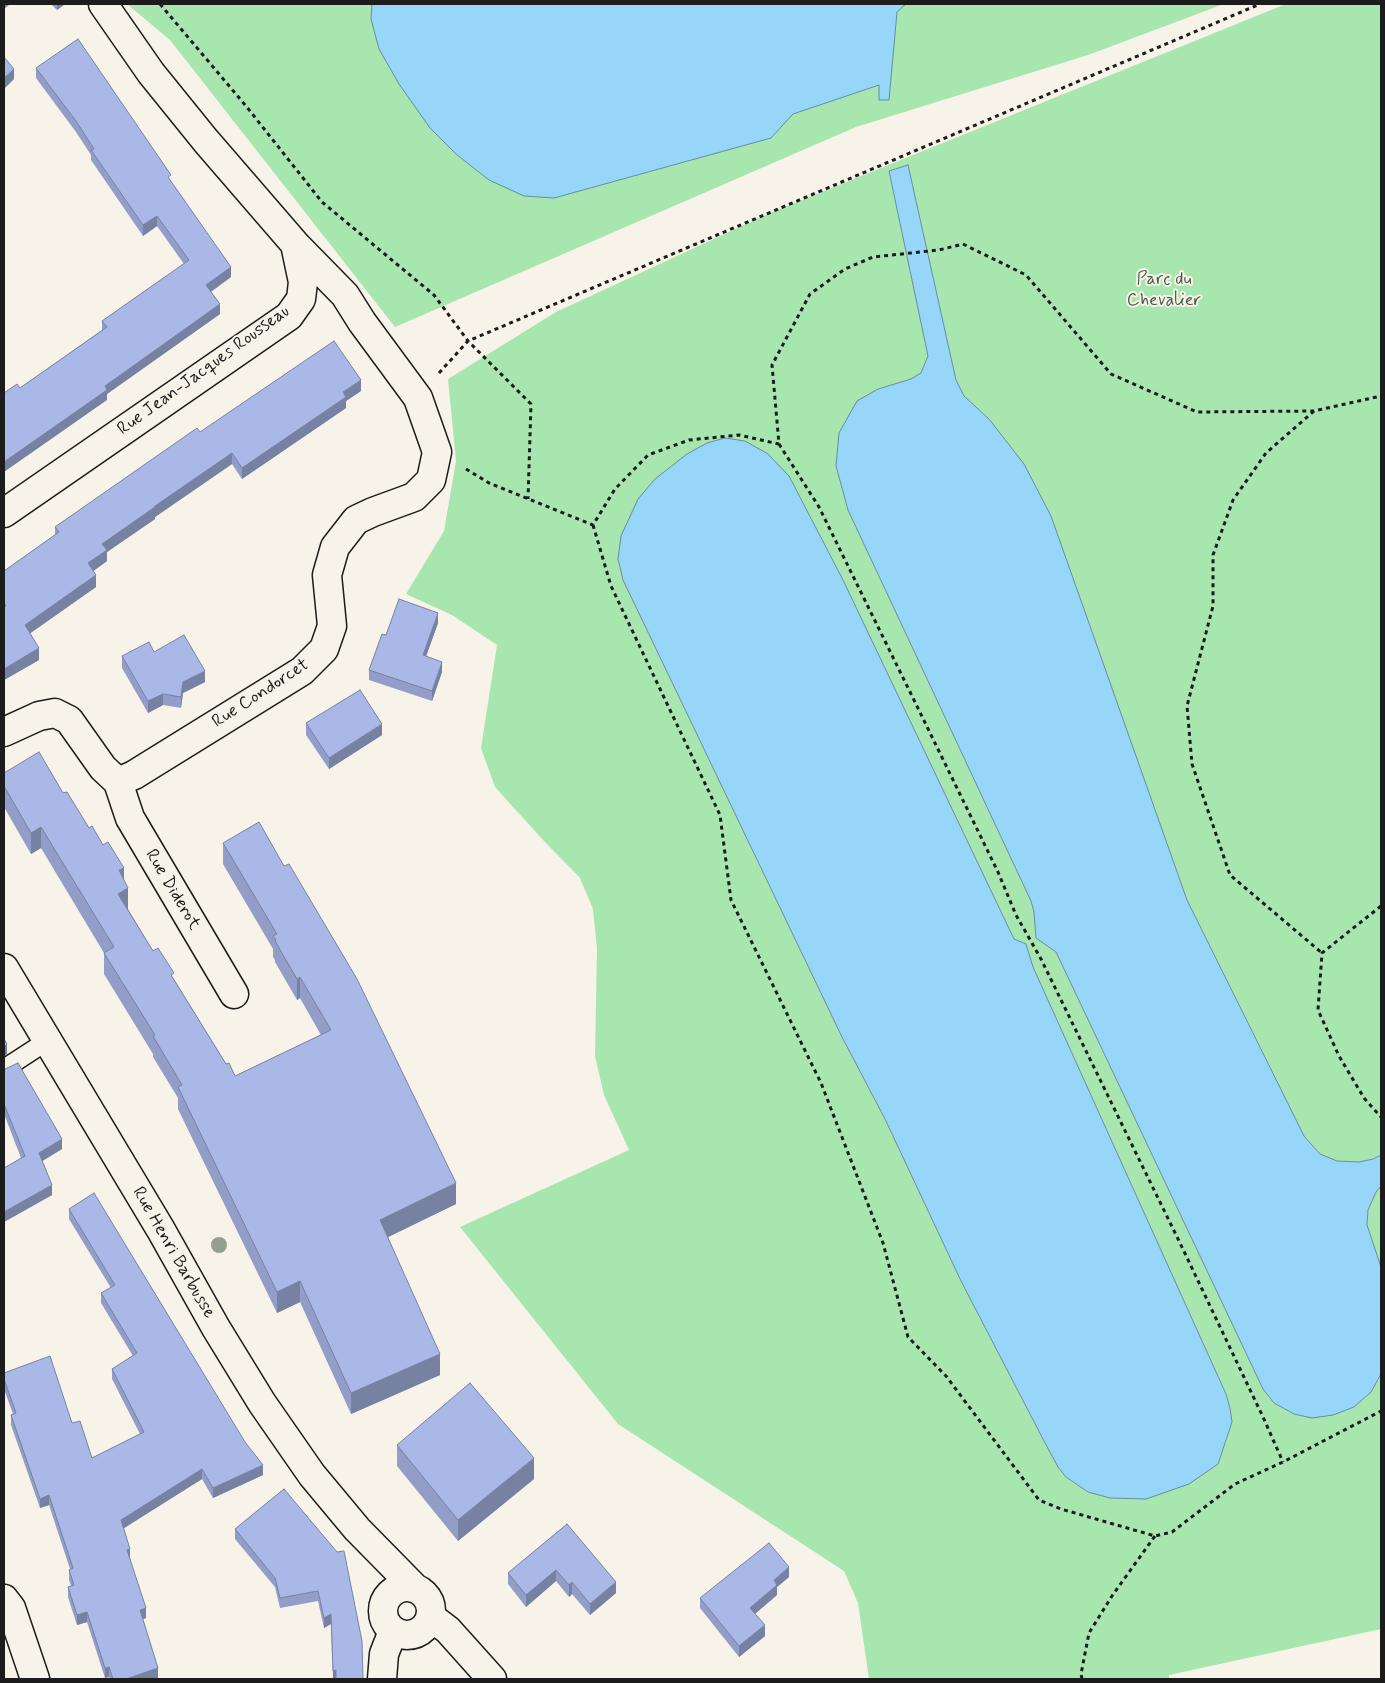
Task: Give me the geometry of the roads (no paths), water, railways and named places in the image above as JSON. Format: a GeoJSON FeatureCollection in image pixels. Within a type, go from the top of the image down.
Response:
{"type":"FeatureCollection","features":[{"type":"Feature","properties":{"kind":"street","name":"Rue Jean-Jacques Rousseau"},"geometry":{"type":"LineString","coordinates":[[4,513],[288,316],[301,299],[303,282],[295,244],[206,142],[151,73],[103,4]]}},
{"type":"Feature","properties":{"kind":"street","name":"Rue Condorcet"},"geometry":{"type":"LineString","coordinates":[[118,782],[302,672],[324,649],[332,626],[327,575],[335,547],[356,520],[414,497],[431,480],[437,452],[418,398],[362,322],[345,295],[295,244]]}},
{"type":"Feature","properties":{"kind":"street"},"geometry":{"type":"LineString","coordinates":[[4,732],[39,716],[55,713],[70,720],[103,768],[118,782]]}},
{"type":"Feature","properties":{"kind":"street","name":"Rue Diderot"},"geometry":{"type":"LineString","coordinates":[[118,782],[130,818],[234,994]]}},
{"type":"Feature","properties":{"kind":"street","name":"Rue Henri Barbusse"},"geometry":{"type":"LineString","coordinates":[[4,968],[262,1403],[312,1474],[357,1529],[416,1588]]}},
{"type":"Feature","properties":{"kind":"street","name":"Rue Henri Barbusse"},"geometry":{"type":"LineString","coordinates":[[357,1529],[378,1578],[384,1604]]}},
{"type":"Feature","properties":{"kind":"street"},"geometry":{"type":"LineString","coordinates":[[408,1587],[416,1588],[429,1600],[431,1617],[422,1630],[415,1634],[408,1636],[393,1632],[383,1616],[384,1604],[393,1592],[408,1587]]}},
{"type":"Feature","properties":{"kind":"street"},"geometry":{"type":"LineString","coordinates":[[4,1599],[11,1608],[35,1679]]}},
{"type":"Feature","properties":{"kind":"street"},"geometry":{"type":"LineString","coordinates":[[431,1617],[448,1630],[492,1679]]}},
{"type":"Feature","properties":{"kind":"street"},"geometry":{"type":"LineString","coordinates":[[382,1679],[384,1654],[393,1632]]}},
{"type":"Feature","properties":{"kind":"lane"},"geometry":{"type":"LineString","coordinates":[[4,1069],[47,1041]]}},
{"type":"Feature","properties":{"kind":"water"},"geometry":{"type":"Polygon","coordinates":[[[372,4],[906,4],[897,12],[889,100],[879,100],[879,85],[793,114],[771,138],[554,198],[524,196],[489,180],[456,154],[430,128],[399,84],[379,49],[371,19],[372,4]]]}},
{"type":"Feature","properties":{"kind":"water"},"geometry":{"type":"Polygon","coordinates":[[[908,165],[956,380],[964,396],[989,419],[1024,464],[1051,516],[1187,900],[1304,1136],[1320,1154],[1337,1161],[1359,1162],[1381,1155],[1381,1186],[1376,1192],[1368,1210],[1367,1225],[1381,1267],[1381,1374],[1371,1392],[1354,1407],[1333,1415],[1312,1418],[1294,1414],[1274,1403],[1263,1389],[1056,952],[1036,938],[1031,901],[848,510],[836,466],[839,433],[857,401],[878,389],[911,379],[921,373],[928,356],[889,171],[908,165]]]}},
{"type":"Feature","properties":{"kind":"water"},"geometry":{"type":"Polygon","coordinates":[[[725,438],[745,441],[768,454],[789,476],[843,580],[1014,939],[1026,944],[1033,967],[1226,1394],[1232,1422],[1218,1464],[1189,1484],[1146,1499],[1110,1498],[1088,1492],[1066,1477],[1058,1467],[961,1281],[885,1119],[842,1037],[623,580],[618,559],[621,536],[638,499],[655,479],[687,454],[707,443],[725,438]]]}},
{"type":"Feature","properties":{"kind":"park label","name":"Parc du Chevalier"},"geometry":{"type":"Point","coordinates":[1164,290]}}]}
